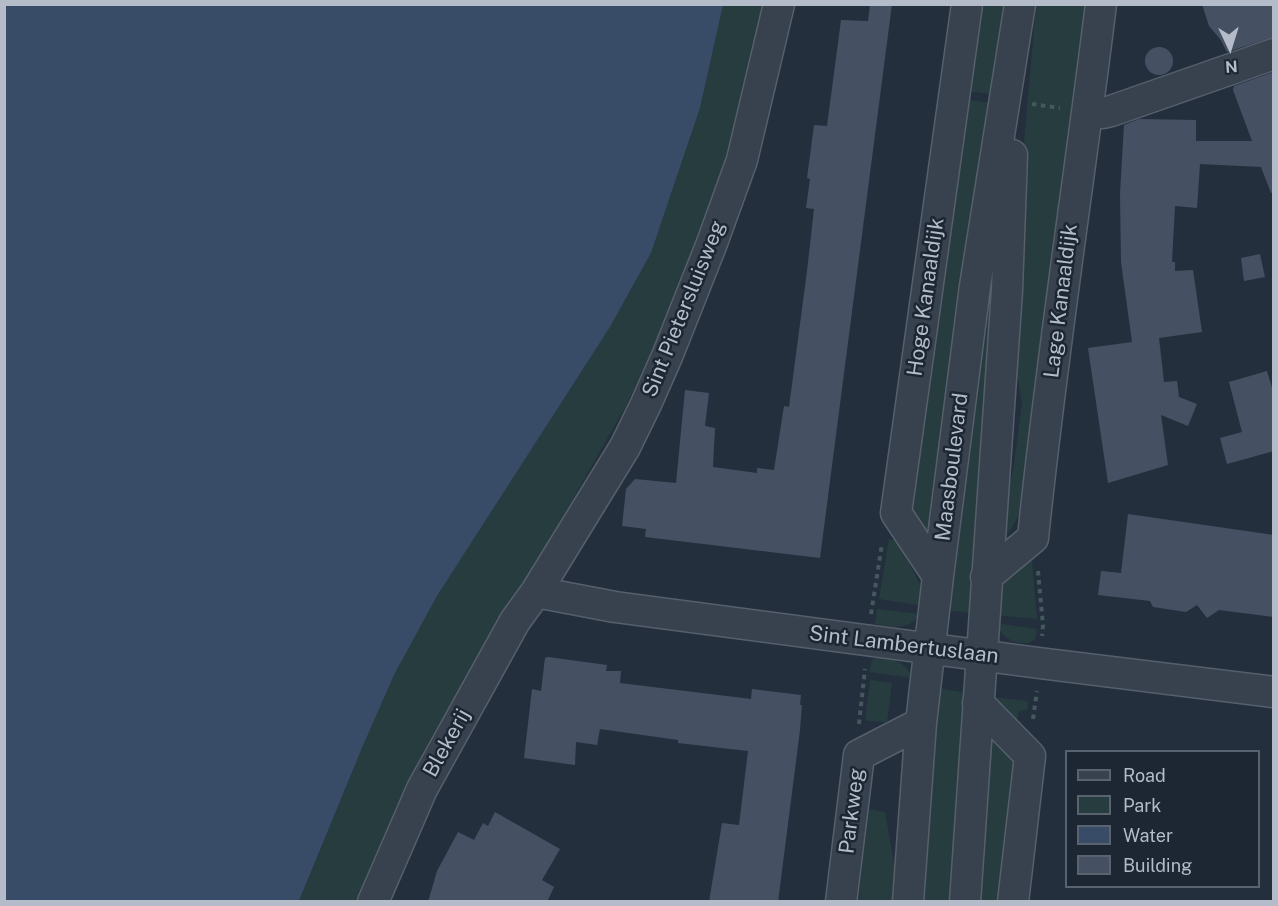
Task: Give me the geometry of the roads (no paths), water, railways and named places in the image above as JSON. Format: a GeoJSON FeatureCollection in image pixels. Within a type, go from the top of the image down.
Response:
{"type":"FeatureCollection","features":[{"type":"Feature","properties":{"kind":"street","name":"Sint Pietersluisweg"},"geometry":{"type":"LineString","coordinates":[[536,592],[625,447],[669,354],[742,160],[779,4]]}},
{"type":"Feature","properties":{"kind":"street","name":"Hoge Kanaaldijk"},"geometry":{"type":"LineString","coordinates":[[938,576],[896,513],[967,4]]}},
{"type":"Feature","properties":{"kind":"street","name":"Maasboulevard"},"geometry":{"type":"LineString","coordinates":[[908,902],[921,723],[938,576],[975,286],[1020,4]]}},
{"type":"Feature","properties":{"kind":"street","name":"Lage Kanaaldijk"},"geometry":{"type":"LineString","coordinates":[[986,577],[1033,538],[1068,244],[1101,4]]}},
{"type":"Feature","properties":{"kind":"street","name":"Maasboulevard"},"geometry":{"type":"LineString","coordinates":[[965,902],[1007,290],[1016,35]]}},
{"type":"Feature","properties":{"kind":"street"},"geometry":{"type":"LineString","coordinates":[[1088,111],[1103,113],[1111,111],[1274,54]]}},
{"type":"Feature","properties":{"kind":"street","name":"Sint Lambertuslaan"},"geometry":{"type":"LineString","coordinates":[[536,592],[615,607],[1274,692]]}},
{"type":"Feature","properties":{"kind":"street","name":"Blekerij"},"geometry":{"type":"LineString","coordinates":[[374,902],[422,789],[515,621],[536,592]]}},
{"type":"Feature","properties":{"kind":"street"},"geometry":{"type":"LineString","coordinates":[[978,703],[1030,756],[1013,902]]}},
{"type":"Feature","properties":{"kind":"street","name":"Parkweg"},"geometry":{"type":"LineString","coordinates":[[841,902],[859,755],[921,723]]}},
{"type":"Feature","properties":{"kind":"water"},"geometry":{"type":"Polygon","coordinates":[[[5,4],[723,5],[700,108],[651,253],[610,327],[437,596],[394,675],[299,901],[5,901],[5,4]]]}}]}
